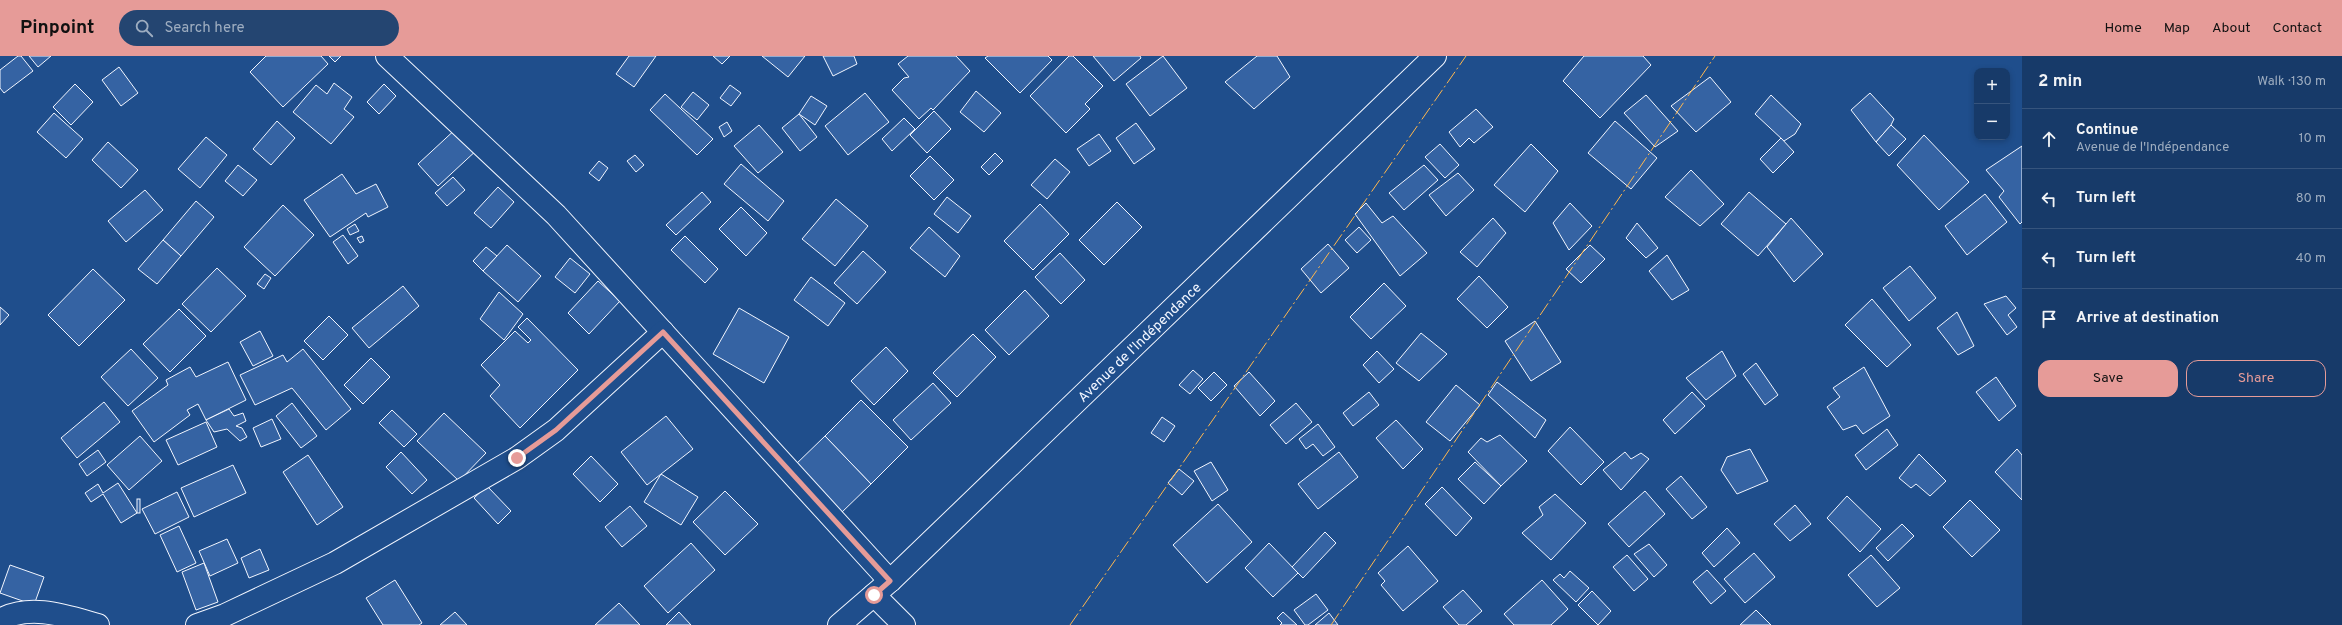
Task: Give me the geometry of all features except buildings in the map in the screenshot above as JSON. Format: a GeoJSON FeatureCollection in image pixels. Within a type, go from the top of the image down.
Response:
{"type":"FeatureCollection","features":[{"type":"Feature","properties":{"kind":"street"},"geometry":{"type":"LineString","coordinates":[[387,56],[556,215],[663,332],[882,588],[904,625]]}},
{"type":"Feature","properties":{"kind":"street","name":"Avenue de l'Indépendance"},"geometry":{"type":"LineString","coordinates":[[839,625],[882,588],[1436,56]]}},
{"type":"Feature","properties":{"kind":"street"},"geometry":{"type":"LineString","coordinates":[[197,625],[225,614],[335,563],[517,458],[556,430],[663,332]]}},
{"type":"Feature","properties":{"kind":"street"},"geometry":{"type":"LineString","coordinates":[[0,620],[11,614],[33,611],[67,616],[98,625]]}},
{"type":"Feature","properties":{"kind":"power"},"geometry":{"type":"LineString","coordinates":[[1070,625],[1466,56]]}},
{"type":"Feature","properties":{"kind":"power"},"geometry":{"type":"LineString","coordinates":[[1331,625],[1715,56]]}},
{"type":"Feature","properties":{"kind":"route"},"geometry":{"type":"LineString","coordinates":[[517,458],[556,430],[663,332],[890,581],[874,595]]}}]}
